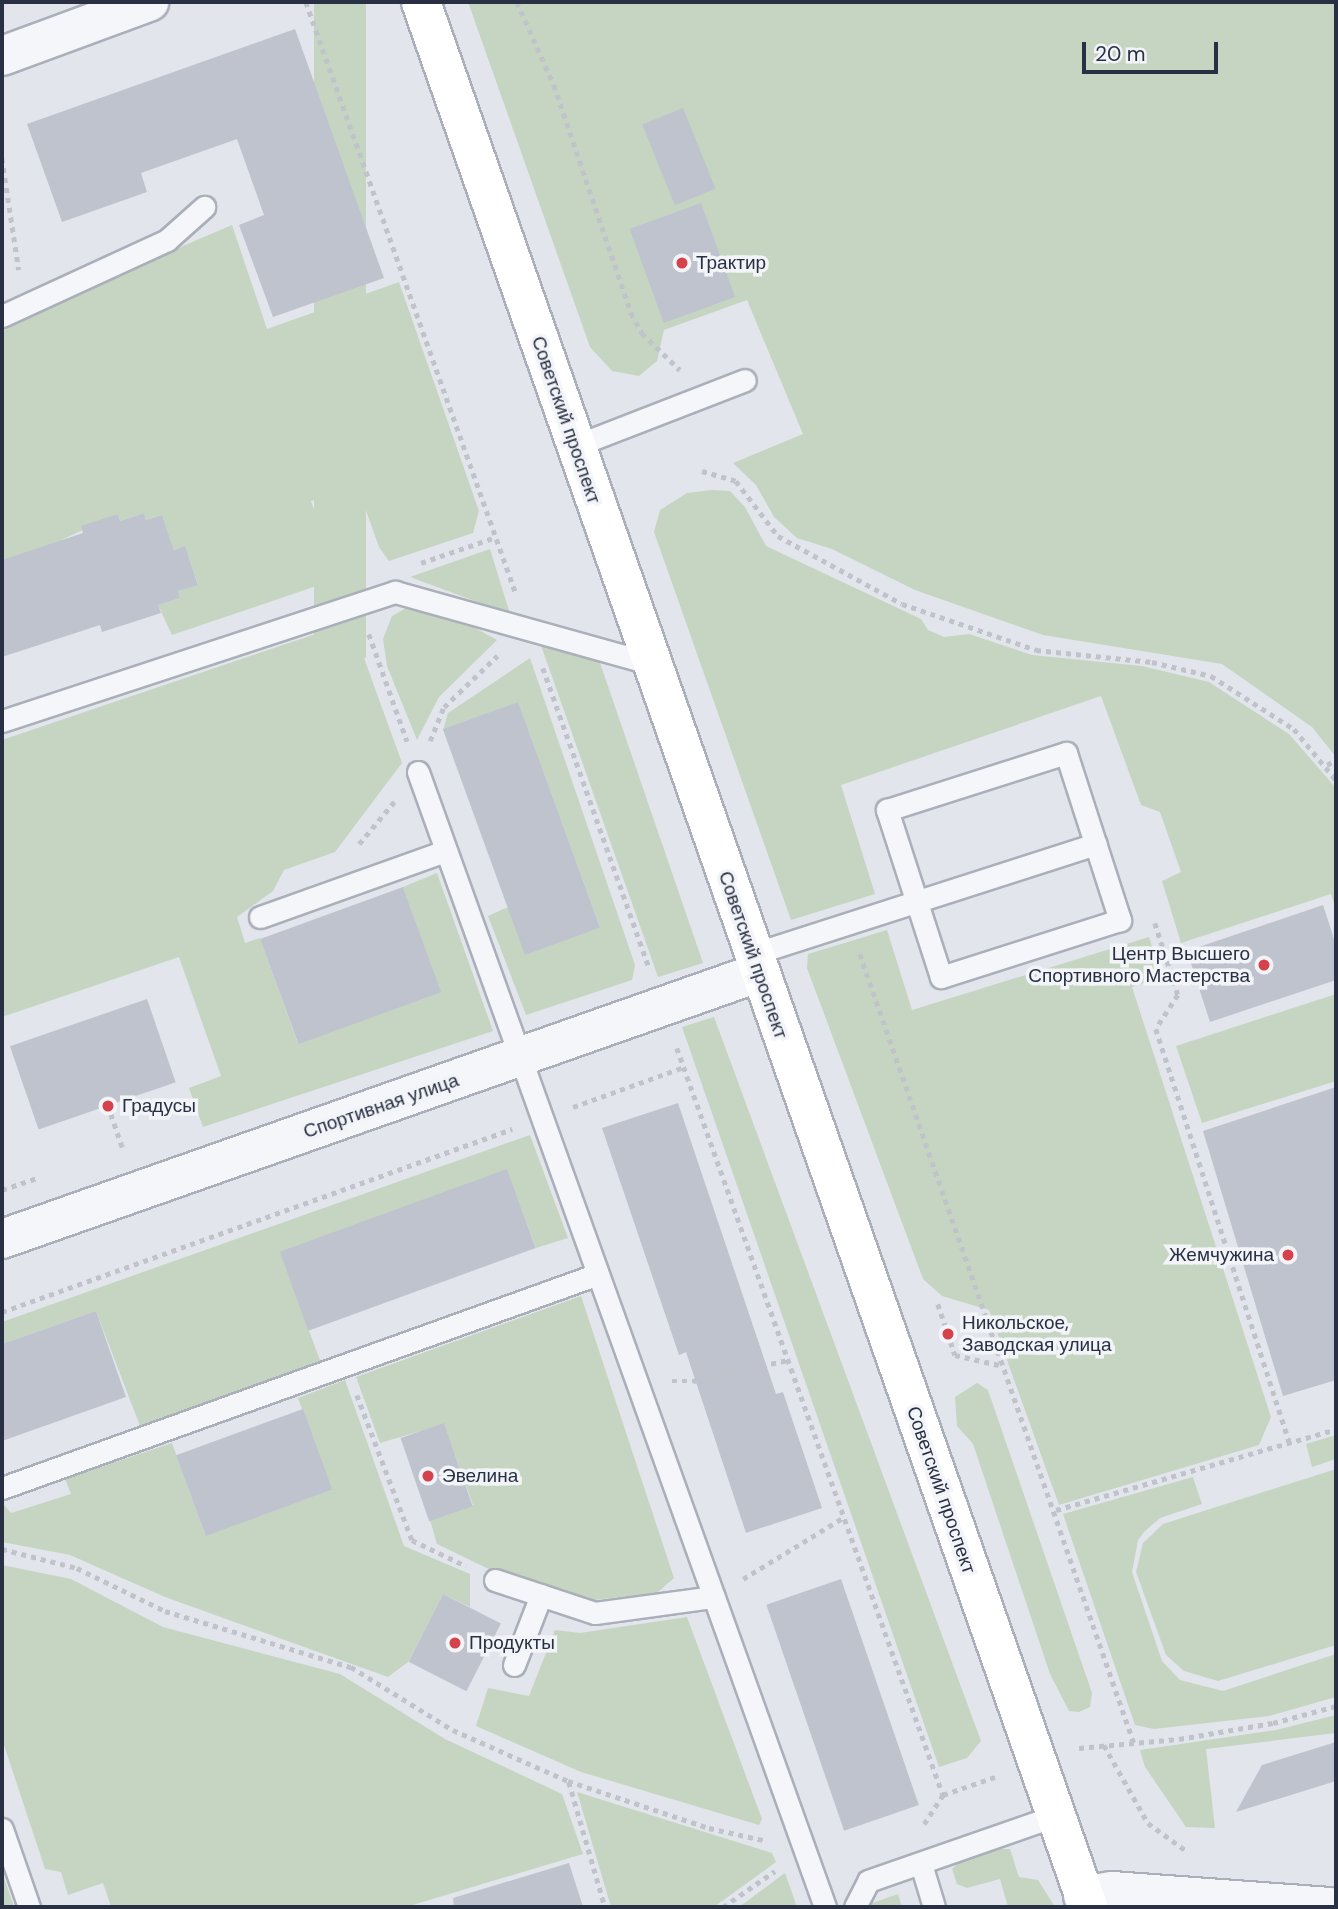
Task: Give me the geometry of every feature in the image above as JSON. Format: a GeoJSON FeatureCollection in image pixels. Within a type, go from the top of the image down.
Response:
{"type":"FeatureCollection","features":[{"type":"Feature","properties":{"kind":"main road","name":"Советский проспект"},"geometry":{"type":"LineString","coordinates":[[421,2],[1085,1902]]}},
{"type":"Feature","properties":{"kind":"street"},"geometry":{"type":"LineString","coordinates":[[2,56],[149,2]]}},
{"type":"Feature","properties":{"kind":"street","name":"Спортивная улица"},"geometry":{"type":"LineString","coordinates":[[2,1239],[663,1007],[756,963]]}},
{"type":"Feature","properties":{"kind":"street"},"geometry":{"type":"LineString","coordinates":[[1085,1902],[1112,1891],[1329,1907]]}},
{"type":"Feature","properties":{"kind":"lane"},"geometry":{"type":"LineString","coordinates":[[2,316],[167,240],[204,206]]}},
{"type":"Feature","properties":{"kind":"lane"},"geometry":{"type":"LineString","coordinates":[[575,446],[745,380]]}},
{"type":"Feature","properties":{"kind":"lane"},"geometry":{"type":"LineString","coordinates":[[2,721],[395,592],[650,663]]}},
{"type":"Feature","properties":{"kind":"lane"},"geometry":{"type":"LineString","coordinates":[[1066,752],[1120,920],[941,977],[916,901],[887,810],[1066,752]]}},
{"type":"Feature","properties":{"kind":"lane"},"geometry":{"type":"LineString","coordinates":[[418,772],[825,1907]]}},
{"type":"Feature","properties":{"kind":"lane"},"geometry":{"type":"LineString","coordinates":[[756,963],[849,923],[1096,844]]}},
{"type":"Feature","properties":{"kind":"lane"},"geometry":{"type":"LineString","coordinates":[[260,917],[445,851]]}},
{"type":"Feature","properties":{"kind":"lane"},"geometry":{"type":"LineString","coordinates":[[2,1488],[598,1274]]}},
{"type":"Feature","properties":{"kind":"lane"},"geometry":{"type":"LineString","coordinates":[[495,1580],[595,1613],[713,1597]]}},
{"type":"Feature","properties":{"kind":"lane"},"geometry":{"type":"LineString","coordinates":[[514,1665],[541,1595]]}},
{"type":"Feature","properties":{"kind":"lane"},"geometry":{"type":"LineString","coordinates":[[855,1907],[868,1881],[1055,1816]]}},
{"type":"Feature","properties":{"kind":"lane"},"geometry":{"type":"LineString","coordinates":[[2,1829],[29,1907]]}},
{"type":"Feature","properties":{"kind":"lane"},"geometry":{"type":"LineString","coordinates":[[921,1864],[934,1907]]}},
{"type":"Feature","properties":{"kind":"path"},"geometry":{"type":"LineString","coordinates":[[306,2],[943,1796],[925,1824],[918,1827]]}},
{"type":"Feature","properties":{"kind":"path"},"geometry":{"type":"LineString","coordinates":[[517,2],[554,85],[631,313],[642,333],[706,395]]}},
{"type":"Feature","properties":{"kind":"path"},"geometry":{"type":"LineString","coordinates":[[2,158],[24,306]]}},
{"type":"Feature","properties":{"kind":"path"},"geometry":{"type":"LineString","coordinates":[[702,471],[736,481],[778,536],[902,604],[1036,650],[1152,662],[1211,676],[1294,729],[1327,765],[1336,780]]}},
{"type":"Feature","properties":{"kind":"path"},"geometry":{"type":"LineString","coordinates":[[358,604],[418,772]]}},
{"type":"Feature","properties":{"kind":"path"},"geometry":{"type":"LineString","coordinates":[[1327,765],[1336,760]]}},
{"type":"Feature","properties":{"kind":"path"},"geometry":{"type":"LineString","coordinates":[[1151,909],[1178,995],[1156,1029],[1290,1444]]}},
{"type":"Feature","properties":{"kind":"path"},"geometry":{"type":"LineString","coordinates":[[849,923],[1000,1365],[1056,1510],[1134,1744]]}},
{"type":"Feature","properties":{"kind":"path"},"geometry":{"type":"LineString","coordinates":[[2,1312],[684,1067]]}},
{"type":"Feature","properties":{"kind":"path"},"geometry":{"type":"LineString","coordinates":[[938,1304],[955,1355],[1000,1365]]}},
{"type":"Feature","properties":{"kind":"path"},"geometry":{"type":"LineString","coordinates":[[636,1380],[692,1381],[788,1360]]}},
{"type":"Feature","properties":{"kind":"path"},"geometry":{"type":"LineString","coordinates":[[345,1365],[412,1540],[495,1580]]}},
{"type":"Feature","properties":{"kind":"path"},"geometry":{"type":"LineString","coordinates":[[1056,1510],[1336,1429]]}},
{"type":"Feature","properties":{"kind":"path"},"geometry":{"type":"LineString","coordinates":[[713,1597],[844,1517]]}},
{"type":"Feature","properties":{"kind":"path"},"geometry":{"type":"LineString","coordinates":[[2,1549],[77,1567],[165,1611],[351,1667],[453,1730],[568,1781],[709,1828],[804,1850]]}},
{"type":"Feature","properties":{"kind":"path"},"geometry":{"type":"LineString","coordinates":[[1079,1762],[1074,1749],[1134,1744],[1273,1723],[1336,1706]]}},
{"type":"Feature","properties":{"kind":"path"},"geometry":{"type":"LineString","coordinates":[[1104,1745],[1148,1823],[1184,1847]]}},
{"type":"Feature","properties":{"kind":"path"},"geometry":{"type":"LineString","coordinates":[[568,1781],[605,1907]]}},
{"type":"Feature","properties":{"kind":"path"},"geometry":{"type":"LineString","coordinates":[[723,1907],[804,1850]]}},
{"type":"Feature","properties":{"kind":"green space"},"geometry":{"type":"Polygon","coordinates":[[[314,2],[366,2],[366,658],[314,658],[314,2]]]}},
{"type":"Feature","properties":{"kind":"green space"},"geometry":{"type":"Polygon","coordinates":[[[468,2],[1336,2],[1336,757],[1312,727],[1222,664],[1043,635],[915,590],[832,549],[797,538],[774,517],[756,485],[733,463],[803,434],[747,300],[664,330],[657,361],[639,376],[612,371],[590,347],[468,2]]]}},
{"type":"Feature","properties":{"kind":"green space"},"geometry":{"type":"Polygon","coordinates":[[[232,225],[267,329],[399,282],[479,511],[473,533],[389,561],[379,547],[357,485],[311,501],[336,572],[328,582],[172,635],[158,605],[180,598],[178,591],[198,584],[185,547],[174,550],[162,515],[146,520],[144,513],[120,521],[118,514],[61,540],[63,547],[4,566],[2,331],[54,301],[232,225]]]}},
{"type":"Feature","properties":{"kind":"green space"},"geometry":{"type":"Polygon","coordinates":[[[730,491],[745,507],[766,546],[921,619],[928,630],[944,637],[969,634],[1032,655],[1142,666],[1209,682],[1289,734],[1336,788],[1336,910],[1331,894],[1181,943],[1162,881],[1181,872],[1160,812],[1141,805],[1101,696],[841,785],[875,894],[791,920],[654,532],[660,510],[687,493],[730,491]]]}},
{"type":"Feature","properties":{"kind":"green space"},"geometry":{"type":"Polygon","coordinates":[[[490,549],[510,614],[410,577],[490,549]]]}},
{"type":"Feature","properties":{"kind":"green space"},"geometry":{"type":"Polygon","coordinates":[[[408,607],[453,616],[497,640],[439,697],[417,740],[387,666],[383,639],[392,616],[408,607]]]}},
{"type":"Feature","properties":{"kind":"green space"},"geometry":{"type":"Polygon","coordinates":[[[351,622],[402,763],[335,852],[284,870],[273,891],[237,917],[245,943],[260,938],[298,1044],[441,992],[403,887],[437,873],[493,1031],[203,1127],[189,1088],[221,1076],[179,957],[2,1017],[2,740],[351,622]]]}},
{"type":"Feature","properties":{"kind":"green space"},"geometry":{"type":"Polygon","coordinates":[[[538,637],[598,657],[703,963],[658,977],[538,637]]]}},
{"type":"Feature","properties":{"kind":"green space"},"geometry":{"type":"Polygon","coordinates":[[[530,658],[635,965],[632,980],[526,1015],[488,916],[508,907],[600,927],[518,703],[443,730],[448,713],[530,658]]]}},
{"type":"Feature","properties":{"kind":"green space"},"geometry":{"type":"Polygon","coordinates":[[[887,930],[912,1010],[1149,937],[1162,977],[1132,987],[1271,1417],[1259,1445],[1059,1505],[989,1310],[942,1296],[923,1279],[807,968],[808,954],[887,930]]]}},
{"type":"Feature","properties":{"kind":"green space"},"geometry":{"type":"Polygon","coordinates":[[[1336,994],[1336,1081],[1202,1123],[1176,1046],[1336,994]]]}},
{"type":"Feature","properties":{"kind":"green space"},"geometry":{"type":"Polygon","coordinates":[[[714,1017],[981,1741],[967,1758],[939,1767],[682,1027],[714,1017]]]}},
{"type":"Feature","properties":{"kind":"green space"},"geometry":{"type":"Polygon","coordinates":[[[530,1135],[568,1238],[536,1248],[507,1170],[280,1252],[321,1363],[140,1426],[96,1311],[2,1344],[2,1322],[530,1135]]]}},
{"type":"Feature","properties":{"kind":"green space"},"geometry":{"type":"Polygon","coordinates":[[[581,1296],[674,1578],[657,1593],[585,1601],[499,1574],[437,1544],[430,1520],[473,1505],[444,1424],[380,1443],[356,1377],[581,1296]]]}},
{"type":"Feature","properties":{"kind":"green space"},"geometry":{"type":"Polygon","coordinates":[[[345,1380],[404,1546],[470,1574],[470,1607],[443,1594],[408,1662],[388,1677],[165,1597],[70,1555],[2,1542],[2,1503],[11,1513],[71,1494],[65,1479],[172,1443],[205,1535],[332,1490],[298,1398],[345,1380]]]}},
{"type":"Feature","properties":{"kind":"green space"},"geometry":{"type":"Polygon","coordinates":[[[977,1383],[988,1390],[1092,1693],[1090,1707],[1079,1712],[1069,1711],[1050,1674],[973,1444],[957,1426],[955,1397],[977,1383]]]}},
{"type":"Feature","properties":{"kind":"green space"},"geometry":{"type":"Polygon","coordinates":[[[1336,1435],[1336,1459],[1312,1467],[1306,1444],[1336,1435]]]}},
{"type":"Feature","properties":{"kind":"green space"},"geometry":{"type":"Polygon","coordinates":[[[1336,1469],[1336,1645],[1218,1681],[1184,1671],[1166,1655],[1136,1572],[1143,1543],[1163,1524],[1336,1469]]]}},
{"type":"Feature","properties":{"kind":"green space"},"geometry":{"type":"Polygon","coordinates":[[[1193,1477],[1202,1504],[1160,1518],[1144,1532],[1138,1540],[1132,1572],[1162,1661],[1180,1680],[1223,1691],[1336,1654],[1336,1697],[1269,1716],[1154,1729],[1135,1725],[1063,1514],[1193,1477]]]}},
{"type":"Feature","properties":{"kind":"green space"},"geometry":{"type":"Polygon","coordinates":[[[2,1565],[71,1579],[163,1627],[340,1674],[445,1739],[562,1794],[583,1854],[406,1907],[111,1907],[103,1883],[68,1895],[61,1872],[45,1869],[2,1739],[2,1565]]]}},
{"type":"Feature","properties":{"kind":"green space"},"geometry":{"type":"Polygon","coordinates":[[[687,1617],[762,1819],[759,1825],[581,1772],[476,1726],[488,1688],[529,1696],[555,1630],[580,1633],[687,1617]]]}},
{"type":"Feature","properties":{"kind":"green space"},"geometry":{"type":"Polygon","coordinates":[[[1336,1715],[1336,1733],[1206,1749],[1215,1828],[1186,1827],[1145,1767],[1140,1750],[1276,1730],[1336,1715]]]}},
{"type":"Feature","properties":{"kind":"green space"},"geometry":{"type":"Polygon","coordinates":[[[577,1792],[772,1853],[776,1862],[714,1907],[611,1907],[577,1792]]]}},
{"type":"Feature","properties":{"kind":"green space"},"geometry":{"type":"Polygon","coordinates":[[[988,1849],[1010,1849],[1019,1877],[1038,1880],[1055,1907],[1008,1907],[1000,1879],[967,1888],[957,1884],[952,1869],[963,1858],[988,1849]]]}},
{"type":"Feature","properties":{"kind":"green space"},"geometry":{"type":"Polygon","coordinates":[[[2,1872],[14,1907],[2,1907],[2,1872]]]}},
{"type":"Feature","properties":{"kind":"green space"},"geometry":{"type":"Polygon","coordinates":[[[785,1873],[797,1907],[739,1907],[785,1873]]]}},
{"type":"Feature","properties":{"kind":"green space"},"geometry":{"type":"Polygon","coordinates":[[[898,1894],[902,1907],[861,1907],[898,1894]]]}},
{"type":"Feature","properties":{"kind":"building"},"geometry":{"type":"Polygon","coordinates":[[[295,29],[384,278],[273,317],[239,225],[264,215],[237,139],[141,173],[147,192],[62,222],[27,124],[295,29]]]}},
{"type":"Feature","properties":{"kind":"building"},"geometry":{"type":"Polygon","coordinates":[[[683,108],[716,189],[675,205],[642,124],[683,108]]]}},
{"type":"Feature","properties":{"kind":"building","name":"Трактир"},"geometry":{"type":"Polygon","coordinates":[[[701,203],[735,297],[664,323],[630,229],[701,203]]]}},
{"type":"Feature","properties":{"kind":"building"},"geometry":{"type":"Polygon","coordinates":[[[144,513],[146,520],[162,515],[174,550],[185,546],[198,585],[178,591],[180,598],[158,605],[161,613],[102,632],[100,625],[2,657],[2,560],[83,533],[81,526],[118,514],[120,521],[144,513]]]}},
{"type":"Feature","properties":{"kind":"building"},"geometry":{"type":"Polygon","coordinates":[[[518,702],[600,928],[525,955],[443,729],[518,702]]]}},
{"type":"Feature","properties":{"kind":"building"},"geometry":{"type":"Polygon","coordinates":[[[403,887],[441,992],[298,1044],[260,939],[403,887]]]}},
{"type":"Feature","properties":{"kind":"building","name":"Центр Высшего Спортивного Мастерства"},"geometry":{"type":"Polygon","coordinates":[[[1323,905],[1336,945],[1336,980],[1210,1022],[1187,951],[1323,905]]]}},
{"type":"Feature","properties":{"kind":"building"},"geometry":{"type":"Polygon","coordinates":[[[147,999],[176,1082],[39,1129],[10,1046],[147,999]]]}},
{"type":"Feature","properties":{"kind":"building","name":"Жемчужина"},"geometry":{"type":"Polygon","coordinates":[[[1336,1087],[1336,1380],[1283,1396],[1203,1131],[1336,1087]]]}},
{"type":"Feature","properties":{"kind":"building"},"geometry":{"type":"Polygon","coordinates":[[[678,1103],[776,1394],[783,1392],[822,1508],[746,1533],[686,1352],[679,1355],[602,1128],[678,1103]]]}},
{"type":"Feature","properties":{"kind":"building"},"geometry":{"type":"Polygon","coordinates":[[[507,1169],[536,1248],[308,1331],[280,1252],[507,1169]]]}},
{"type":"Feature","properties":{"kind":"building"},"geometry":{"type":"Polygon","coordinates":[[[96,1311],[126,1397],[2,1441],[2,1344],[96,1311]]]}},
{"type":"Feature","properties":{"kind":"building"},"geometry":{"type":"Polygon","coordinates":[[[303,1409],[332,1490],[206,1536],[176,1455],[303,1409]]]}},
{"type":"Feature","properties":{"kind":"building"},"geometry":{"type":"Polygon","coordinates":[[[444,1423],[473,1506],[429,1521],[401,1438],[444,1423]]]}},
{"type":"Feature","properties":{"kind":"building"},"geometry":{"type":"Polygon","coordinates":[[[841,1579],[919,1805],[844,1831],[766,1605],[841,1579]]]}},
{"type":"Feature","properties":{"kind":"building","name":"Продукты"},"geometry":{"type":"Polygon","coordinates":[[[443,1594],[501,1624],[466,1691],[408,1662],[443,1594]]]}},
{"type":"Feature","properties":{"kind":"building"},"geometry":{"type":"Polygon","coordinates":[[[1336,1742],[1336,1781],[1236,1812],[1262,1765],[1336,1742]]]}},
{"type":"Feature","properties":{"kind":"building"},"geometry":{"type":"Polygon","coordinates":[[[569,1863],[583,1907],[454,1907],[453,1898],[569,1863]]]}},
{"type":"Feature","properties":{"kind":"place","name":"Трактир"},"geometry":{"type":"Point","coordinates":[682,263]}},
{"type":"Feature","properties":{"kind":"place","name":"Центр Высшего Спортивного Мастерства"},"geometry":{"type":"Point","coordinates":[1264,965]}},
{"type":"Feature","properties":{"kind":"place","name":"Градусы"},"geometry":{"type":"Point","coordinates":[108,1106]}},
{"type":"Feature","properties":{"kind":"place","name":"Жемчужина"},"geometry":{"type":"Point","coordinates":[1288,1255]}},
{"type":"Feature","properties":{"kind":"place","name":"Никольское, Заводская улица"},"geometry":{"type":"Point","coordinates":[948,1334]}},
{"type":"Feature","properties":{"kind":"place","name":"Эвелина"},"geometry":{"type":"Point","coordinates":[428,1476]}},
{"type":"Feature","properties":{"kind":"place","name":"Продукты"},"geometry":{"type":"Point","coordinates":[455,1643]}}]}
